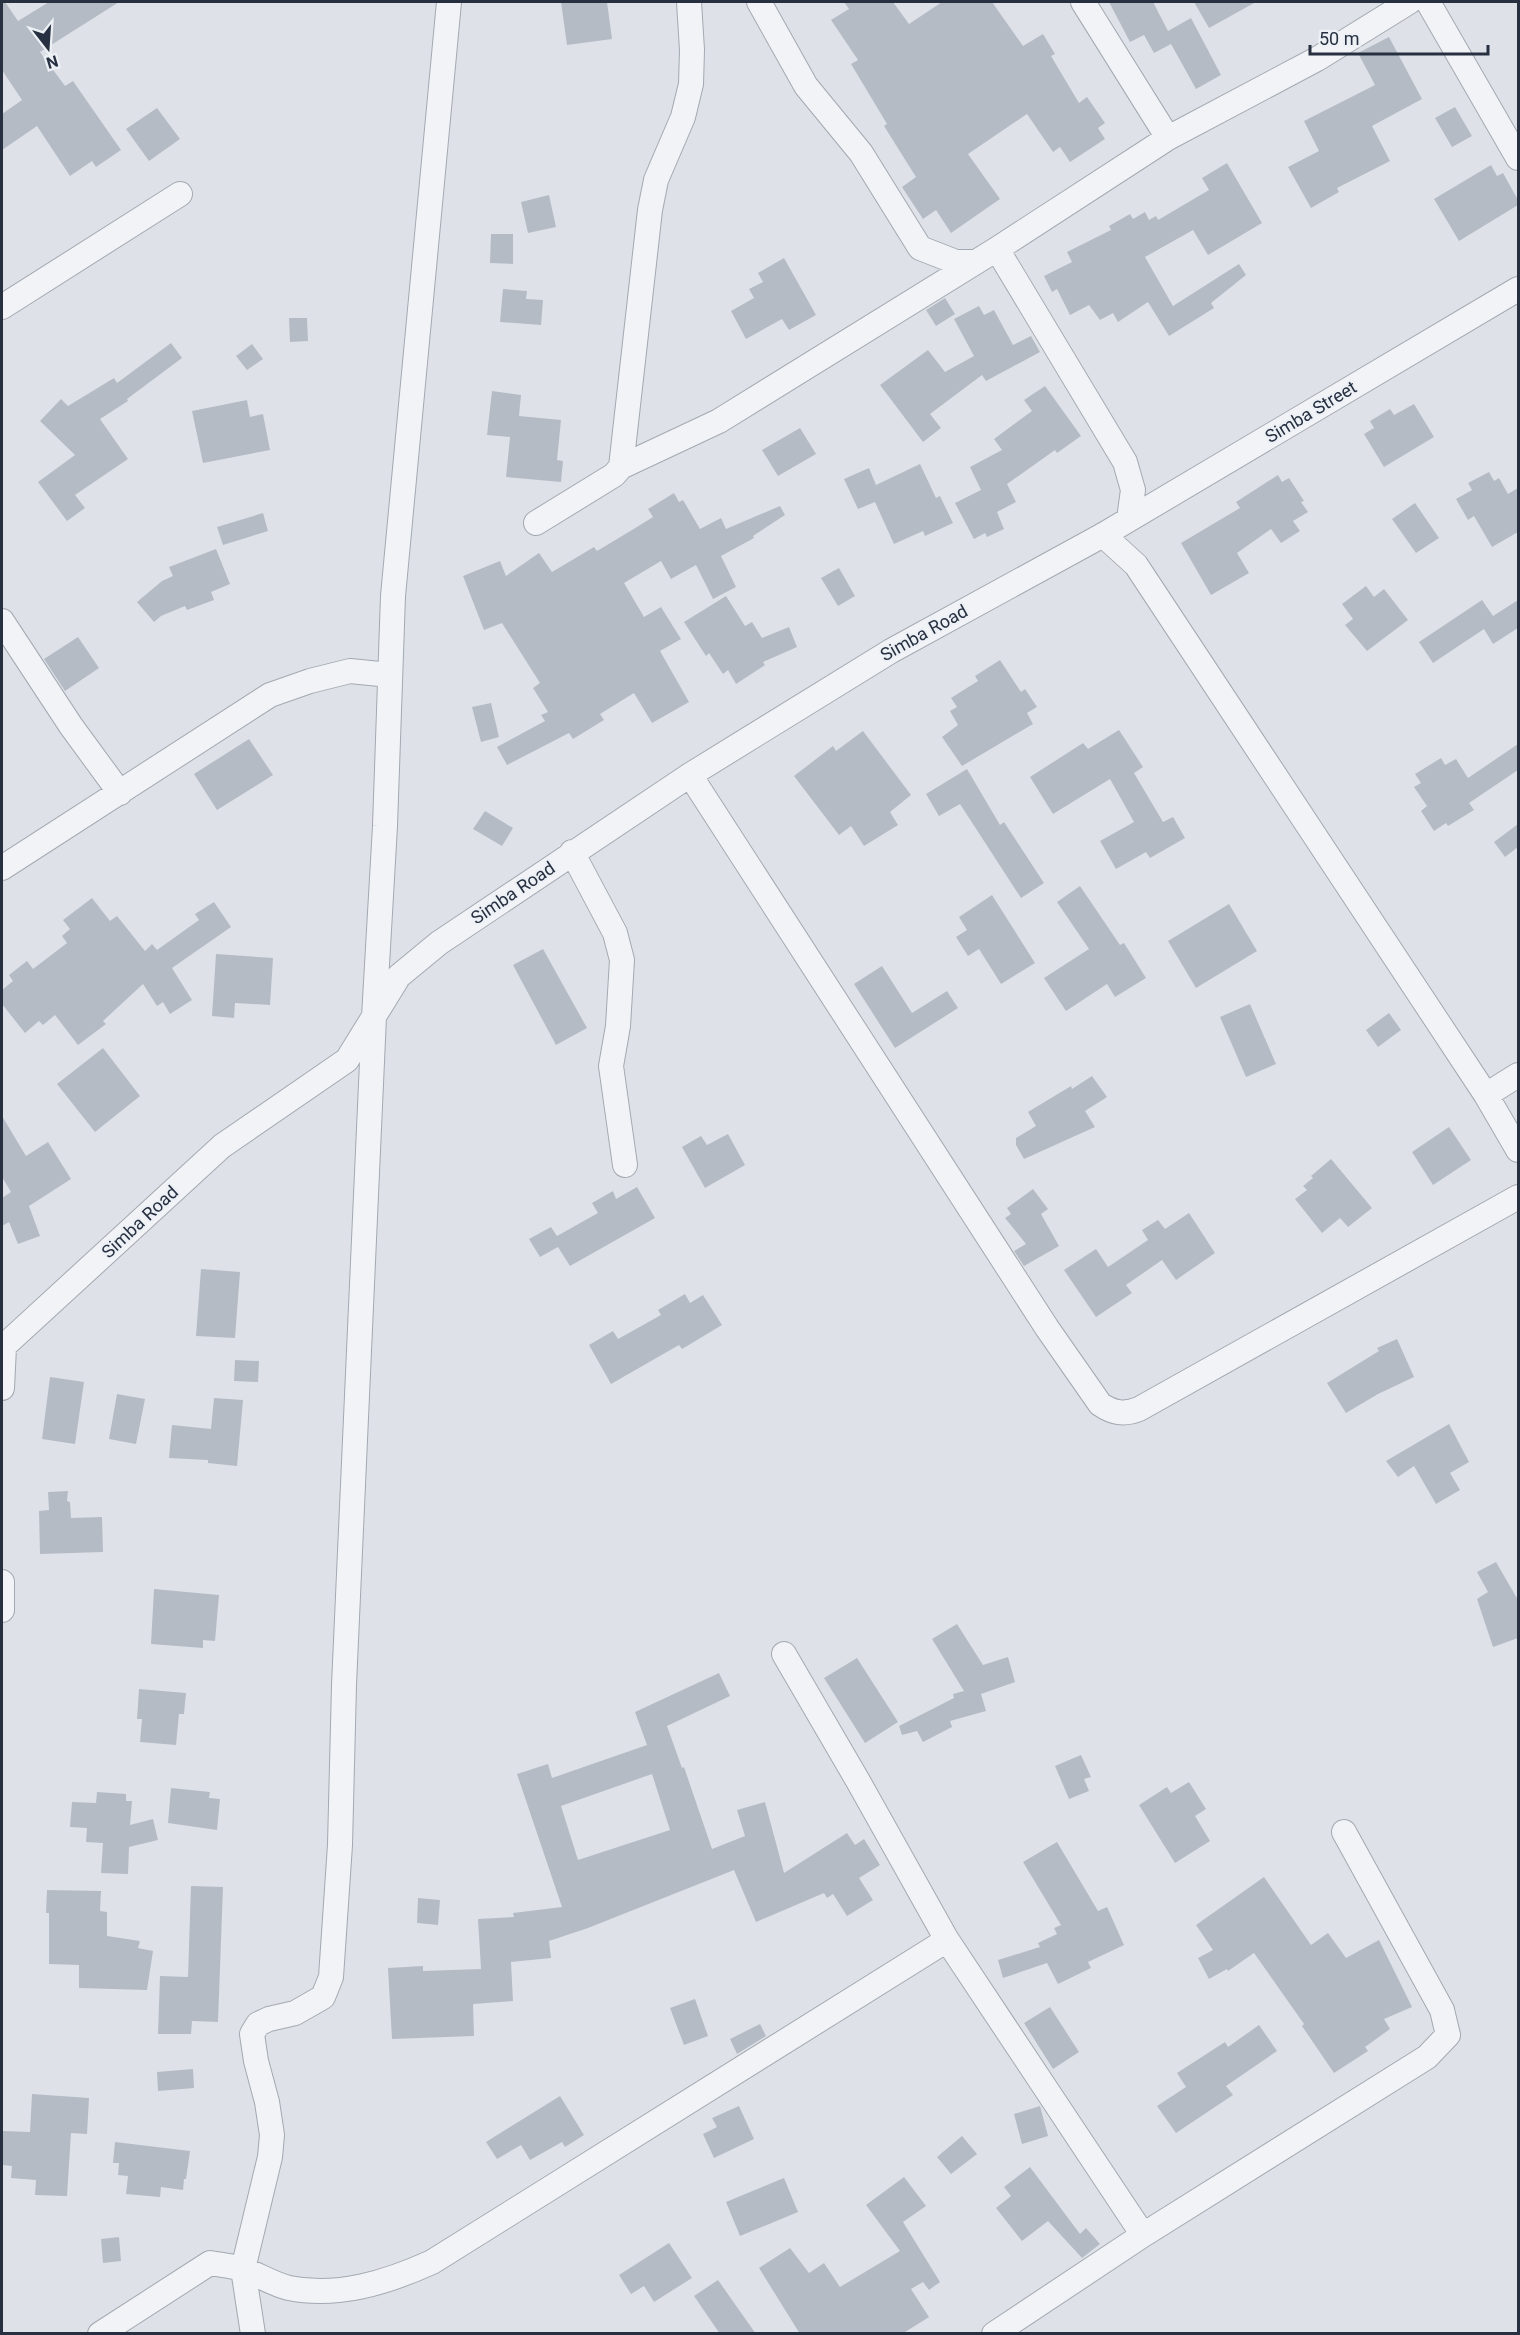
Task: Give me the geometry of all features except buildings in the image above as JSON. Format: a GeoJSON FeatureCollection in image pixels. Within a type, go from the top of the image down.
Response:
{"type":"FeatureCollection","features":[{"type":"Feature","properties":{"kind":"street"},"geometry":{"type":"LineString","coordinates":[[253,2334],[243,2269],[270,2157],[272,2136],[252,2034],[258,2024],[295,2013],[323,1997],[331,1977],[340,1845],[345,1673],[374,1017],[386,826],[393,596],[449,2]]}},
{"type":"Feature","properties":{"kind":"street"},"geometry":{"type":"LineString","coordinates":[[621,467],[650,210],[656,180],[683,117],[691,84],[692,50],[689,2]]}},
{"type":"Feature","properties":{"kind":"street"},"geometry":{"type":"LineString","coordinates":[[759,2],[806,86],[861,153],[920,248],[956,262],[975,262]]}},
{"type":"Feature","properties":{"kind":"street"},"geometry":{"type":"LineString","coordinates":[[1083,2],[1168,138]]}},
{"type":"Feature","properties":{"kind":"street"},"geometry":{"type":"LineString","coordinates":[[536,523],[614,475],[621,467],[719,421],[997,249],[1168,138],[1317,59],[1409,2]]}},
{"type":"Feature","properties":{"kind":"street"},"geometry":{"type":"LineString","coordinates":[[1428,2],[1518,158]]}},
{"type":"Feature","properties":{"kind":"street"},"geometry":{"type":"LineString","coordinates":[[2,307],[180,194]]}},
{"type":"Feature","properties":{"kind":"street"},"geometry":{"type":"LineString","coordinates":[[997,249],[1125,462],[1133,490],[1129,519]]}},
{"type":"Feature","properties":{"kind":"street","name":"Simba Street"},"geometry":{"type":"LineString","coordinates":[[1103,535],[1517,294]]}},
{"type":"Feature","properties":{"kind":"street"},"geometry":{"type":"LineString","coordinates":[[1103,535],[1136,565],[1486,1095],[1518,1150]]}},
{"type":"Feature","properties":{"kind":"street","name":"Simba Road"},"geometry":{"type":"LineString","coordinates":[[3,1347],[222,1146],[347,1060],[399,976],[440,943],[572,852],[690,775],[891,651],[1103,535]]}},
{"type":"Feature","properties":{"kind":"street"},"geometry":{"type":"LineString","coordinates":[[2,621],[71,726],[120,793]]}},
{"type":"Feature","properties":{"kind":"street"},"geometry":{"type":"LineString","coordinates":[[2,868],[270,695],[310,681],[350,671],[390,675]]}},
{"type":"Feature","properties":{"kind":"street"},"geometry":{"type":"LineString","coordinates":[[690,775],[1047,1328],[1100,1404],[1109,1410],[1129,1413],[1139,1409],[1518,1197]]}},
{"type":"Feature","properties":{"kind":"street"},"geometry":{"type":"LineString","coordinates":[[572,852],[615,933],[622,960],[618,1026],[611,1066],[625,1165]]}},
{"type":"Feature","properties":{"kind":"street"},"geometry":{"type":"LineString","coordinates":[[1486,1095],[1518,1075]]}},
{"type":"Feature","properties":{"kind":"street"},"geometry":{"type":"LineString","coordinates":[[2,1388],[3,1347]]}},
{"type":"Feature","properties":{"kind":"street"},"geometry":{"type":"LineString","coordinates":[[2,1582],[2,1610]]}},
{"type":"Feature","properties":{"kind":"street"},"geometry":{"type":"LineString","coordinates":[[784,1654],[947,1940],[1143,2235]]}},
{"type":"Feature","properties":{"kind":"street"},"geometry":{"type":"LineString","coordinates":[[994,2334],[1143,2235],[1427,2057],[1448,2035],[1442,2010],[1344,1832]]}},
{"type":"Feature","properties":{"kind":"street"},"geometry":{"type":"LineString","coordinates":[[100,2334],[210,2263],[243,2269],[274,2284],[291,2289],[343,2289],[374,2285],[432,2262],[947,1940]]}}]}
